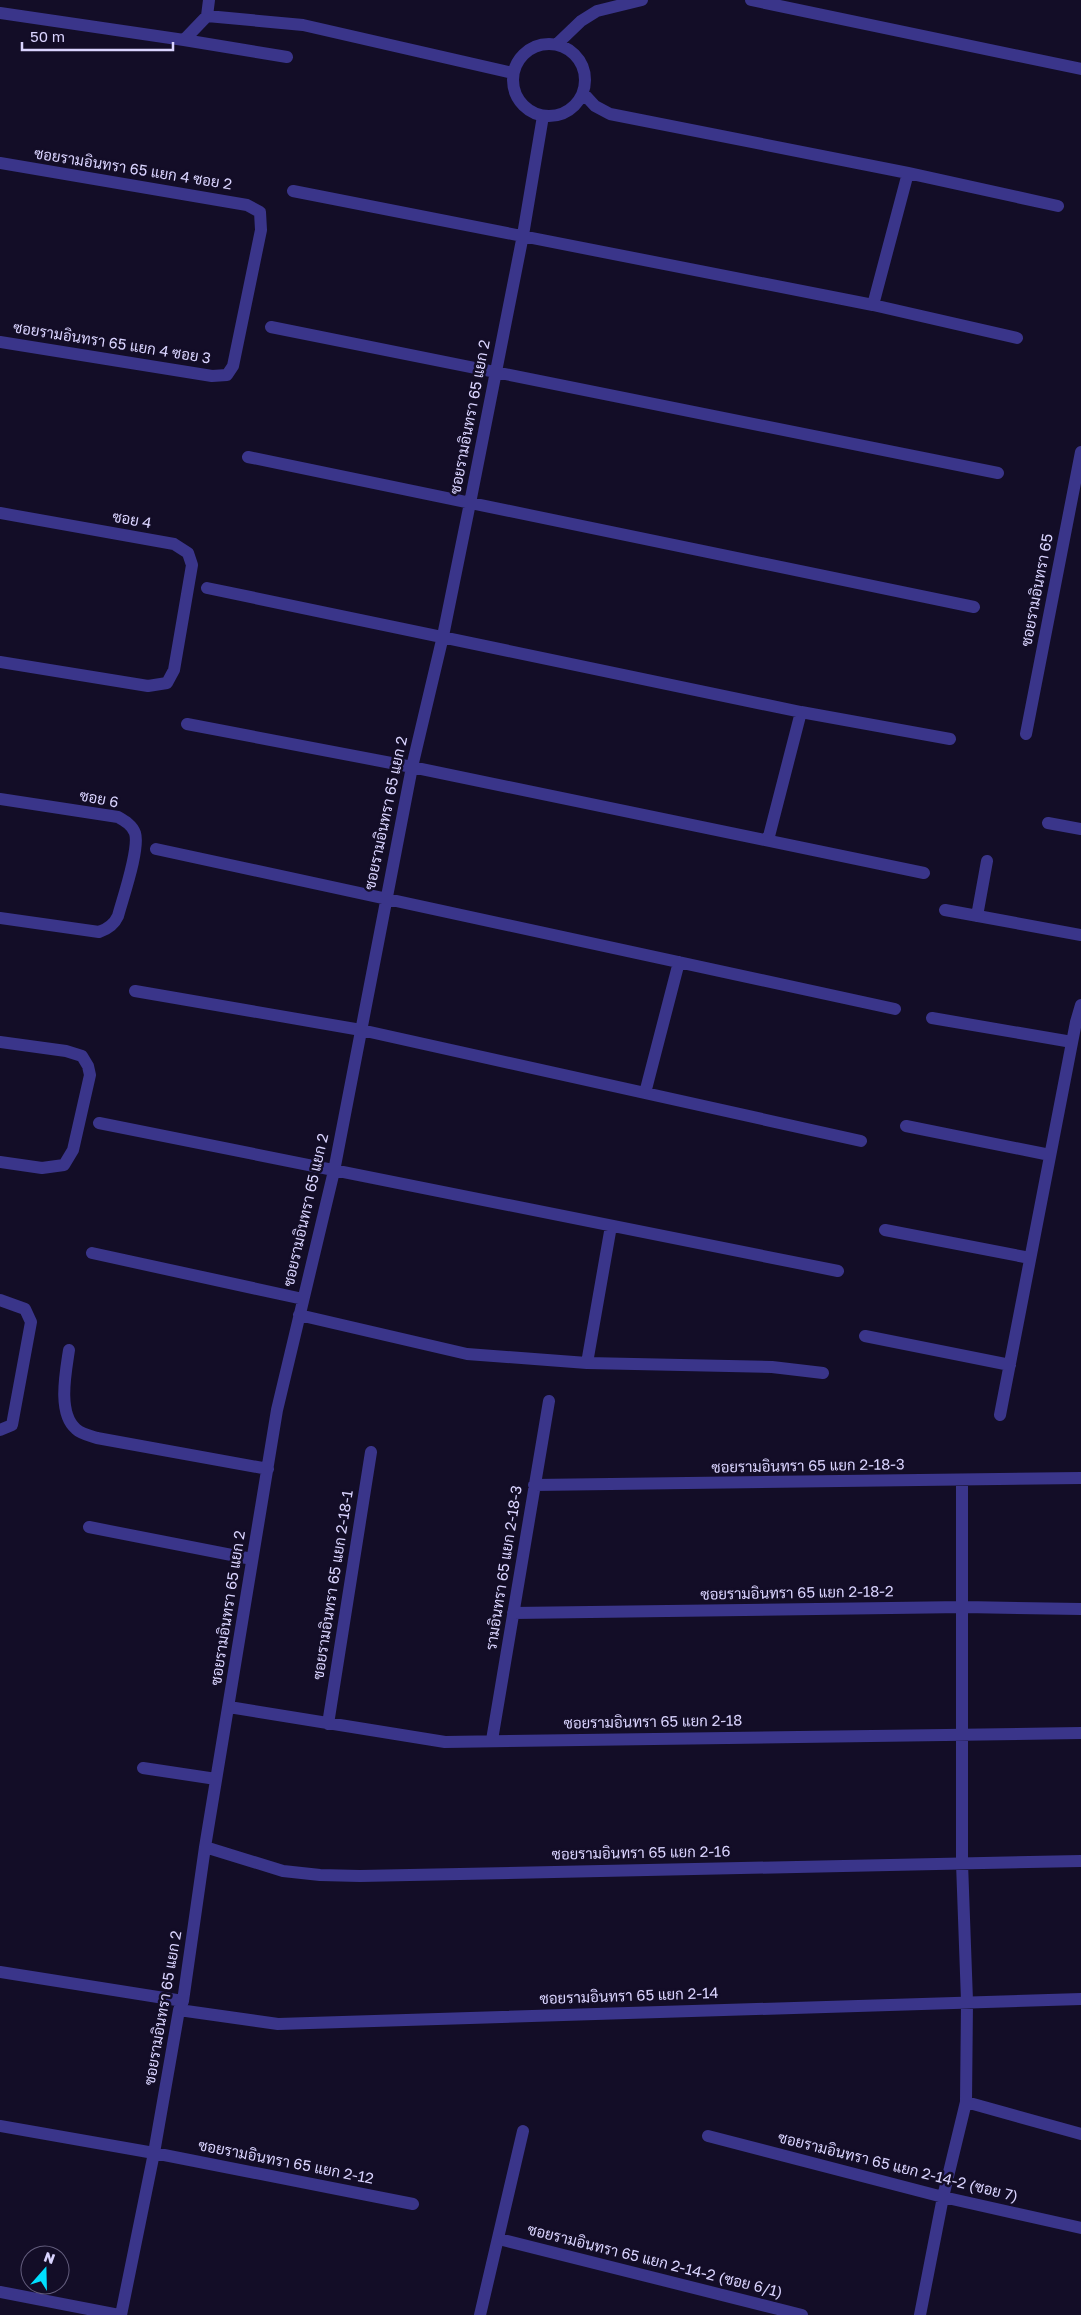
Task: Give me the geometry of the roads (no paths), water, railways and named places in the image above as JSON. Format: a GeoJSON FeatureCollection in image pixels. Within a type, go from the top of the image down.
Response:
{"type":"FeatureCollection","features":[{"type":"Feature","properties":{"kind":"street"},"geometry":{"type":"LineString","coordinates":[[184,40],[207,16],[209,0]]}},
{"type":"Feature","properties":{"kind":"street"},"geometry":{"type":"LineString","coordinates":[[557,44],[581,21],[597,11],[642,0]]}},
{"type":"Feature","properties":{"kind":"street"},"geometry":{"type":"LineString","coordinates":[[752,0],[1081,69]]}},
{"type":"Feature","properties":{"kind":"street"},"geometry":{"type":"LineString","coordinates":[[0,13],[286,57]]}},
{"type":"Feature","properties":{"kind":"street"},"geometry":{"type":"LineString","coordinates":[[207,16],[303,25],[513,73]]}},
{"type":"Feature","properties":{"kind":"street"},"geometry":{"type":"LineString","coordinates":[[557,44],[568,49],[577,57],[583,68],[585,80],[583,93],[577,103],[567,111],[556,116],[543,116],[532,112],[519,101],[512,84],[513,73],[517,62],[524,53],[534,46],[557,44]]}},
{"type":"Feature","properties":{"kind":"street"},"geometry":{"type":"LineString","coordinates":[[583,93],[595,106],[610,114],[908,173],[1058,206]]}},
{"type":"Feature","properties":{"kind":"street","name":"ซอยรามอินทรา 65 แยก 2"},"geometry":{"type":"LineString","coordinates":[[120,2315],[154,2153],[181,2006],[205,1847],[277,1410],[334,1171],[385,899],[412,766],[443,636],[523,236],[543,116]]}},
{"type":"Feature","properties":{"kind":"street","name":"ซอยรามอินทรา 65 แยก 4 ซอย 2"},"geometry":{"type":"LineString","coordinates":[[0,163],[247,205],[260,212],[261,230],[247,297]]}},
{"type":"Feature","properties":{"kind":"street"},"geometry":{"type":"LineString","coordinates":[[873,305],[908,173]]}},
{"type":"Feature","properties":{"kind":"street"},"geometry":{"type":"LineString","coordinates":[[293,191],[873,305],[1017,338]]}},
{"type":"Feature","properties":{"kind":"street","name":"ซอยรามอินทรา 65 แยก 4 ซอย 3"},"geometry":{"type":"LineString","coordinates":[[0,342],[212,376],[226,375],[233,366],[247,297]]}},
{"type":"Feature","properties":{"kind":"street"},"geometry":{"type":"LineString","coordinates":[[271,327],[496,370],[998,473]]}},
{"type":"Feature","properties":{"kind":"street","name":"ซอยรามอินทรา 65"},"geometry":{"type":"LineString","coordinates":[[1026,734],[1081,452]]}},
{"type":"Feature","properties":{"kind":"street"},"geometry":{"type":"LineString","coordinates":[[248,456],[974,607]]}},
{"type":"Feature","properties":{"kind":"street","name":"ซอย 4"},"geometry":{"type":"LineString","coordinates":[[0,513],[174,544],[188,553],[192,565],[174,670],[167,683],[148,686],[0,662]]}},
{"type":"Feature","properties":{"kind":"street"},"geometry":{"type":"LineString","coordinates":[[207,588],[801,712],[950,739]]}},
{"type":"Feature","properties":{"kind":"street"},"geometry":{"type":"LineString","coordinates":[[768,840],[801,712]]}},
{"type":"Feature","properties":{"kind":"street"},"geometry":{"type":"LineString","coordinates":[[187,724],[412,766],[924,874]]}},
{"type":"Feature","properties":{"kind":"street","name":"ซอย 6"},"geometry":{"type":"LineString","coordinates":[[0,799],[118,817],[126,821],[134,830],[137,843],[118,916],[114,924],[99,932],[0,918]]}},
{"type":"Feature","properties":{"kind":"street"},"geometry":{"type":"LineString","coordinates":[[1048,823],[1081,829]]}},
{"type":"Feature","properties":{"kind":"street"},"geometry":{"type":"LineString","coordinates":[[156,849],[894,1009]]}},
{"type":"Feature","properties":{"kind":"street"},"geometry":{"type":"LineString","coordinates":[[977,916],[987,861]]}},
{"type":"Feature","properties":{"kind":"street"},"geometry":{"type":"LineString","coordinates":[[946,910],[1081,936]]}},
{"type":"Feature","properties":{"kind":"street"},"geometry":{"type":"LineString","coordinates":[[646,1093],[679,962]]}},
{"type":"Feature","properties":{"kind":"street"},"geometry":{"type":"LineString","coordinates":[[135,991],[361,1030],[861,1141]]}},
{"type":"Feature","properties":{"kind":"street"},"geometry":{"type":"LineString","coordinates":[[1000,1415],[1072,1042],[1081,1005]]}},
{"type":"Feature","properties":{"kind":"street"},"geometry":{"type":"LineString","coordinates":[[932,1018],[1072,1042]]}},
{"type":"Feature","properties":{"kind":"street"},"geometry":{"type":"LineString","coordinates":[[0,1042],[66,1051],[82,1056],[90,1075],[73,1150],[64,1166],[42,1168],[0,1162]]}},
{"type":"Feature","properties":{"kind":"street"},"geometry":{"type":"LineString","coordinates":[[100,1123],[838,1271]]}},
{"type":"Feature","properties":{"kind":"street"},"geometry":{"type":"LineString","coordinates":[[906,1126],[1050,1154]]}},
{"type":"Feature","properties":{"kind":"street"},"geometry":{"type":"LineString","coordinates":[[587,1363],[611,1226]]}},
{"type":"Feature","properties":{"kind":"street"},"geometry":{"type":"LineString","coordinates":[[885,1230],[1030,1258]]}},
{"type":"Feature","properties":{"kind":"street"},"geometry":{"type":"LineString","coordinates":[[92,1253],[303,1299]]}},
{"type":"Feature","properties":{"kind":"street"},"geometry":{"type":"LineString","coordinates":[[0,1300],[25,1309],[31,1322],[12,1426],[0,1430]]}},
{"type":"Feature","properties":{"kind":"street"},"geometry":{"type":"LineString","coordinates":[[299,1315],[467,1354],[587,1363],[772,1367],[823,1373]]}},
{"type":"Feature","properties":{"kind":"street"},"geometry":{"type":"LineString","coordinates":[[865,1336],[1010,1365]]}},
{"type":"Feature","properties":{"kind":"street"},"geometry":{"type":"LineString","coordinates":[[69,1350],[64,1392],[68,1417],[76,1430],[97,1438],[268,1469]]}},
{"type":"Feature","properties":{"kind":"street","name":"รามอินทรา 65 แยก 2-18-3"},"geometry":{"type":"LineString","coordinates":[[492,1740],[549,1401]]}},
{"type":"Feature","properties":{"kind":"street","name":"ซอยรามอินทรา 65 แยก 2-18-1"},"geometry":{"type":"LineString","coordinates":[[328,1724],[371,1452]]}},
{"type":"Feature","properties":{"kind":"street","name":"ซอยรามอินทรา 65 แยก 2-18-3"},"geometry":{"type":"LineString","coordinates":[[534,1484],[1081,1478]]}},
{"type":"Feature","properties":{"kind":"street"},"geometry":{"type":"LineString","coordinates":[[920,2315],[943,2197],[966,2102],[967,2001],[962,1863],[964,1607],[962,1480]]}},
{"type":"Feature","properties":{"kind":"street"},"geometry":{"type":"LineString","coordinates":[[89,1527],[252,1559]]}},
{"type":"Feature","properties":{"kind":"street","name":"ซอยรามอินทรา 65 แยก 2-18-2"},"geometry":{"type":"LineString","coordinates":[[513,1613],[964,1607],[1081,1609]]}},
{"type":"Feature","properties":{"kind":"street","name":"ซอยรามอินทรา 65 แยก 2-18"},"geometry":{"type":"LineString","coordinates":[[229,1707],[445,1742],[1081,1733]]}},
{"type":"Feature","properties":{"kind":"street"},"geometry":{"type":"LineString","coordinates":[[143,1768],[216,1779]]}},
{"type":"Feature","properties":{"kind":"street","name":"ซอยรามอินทรา 65 แยก 2-16"},"geometry":{"type":"LineString","coordinates":[[205,1847],[283,1871],[340,1876],[1081,1861]]}},
{"type":"Feature","properties":{"kind":"street","name":"ซอยรามอินทรา 65 แยก 2-14"},"geometry":{"type":"LineString","coordinates":[[0,1972],[278,2024],[967,2001],[1081,1999]]}},
{"type":"Feature","properties":{"kind":"street"},"geometry":{"type":"LineString","coordinates":[[966,2102],[1081,2134]]}},
{"type":"Feature","properties":{"kind":"street","name":"ซอยรามอินทรา 65 แยก 2-12"},"geometry":{"type":"LineString","coordinates":[[0,2126],[154,2153],[413,2204]]}},
{"type":"Feature","properties":{"kind":"street"},"geometry":{"type":"LineString","coordinates":[[480,2315],[523,2131]]}},
{"type":"Feature","properties":{"kind":"street","name":"ซอยรามอินทรา 65 แยก 2-14-2 (ซอย 7)"},"geometry":{"type":"LineString","coordinates":[[708,2136],[943,2197],[1081,2228]]}},
{"type":"Feature","properties":{"kind":"street","name":"ซอยรามอินทรา 65 แยก 2-14-2 (ซอย 6/1)"},"geometry":{"type":"LineString","coordinates":[[499,2239],[802,2315]]}},
{"type":"Feature","properties":{"kind":"street"},"geometry":{"type":"LineString","coordinates":[[0,2292],[120,2315]]}}]}
